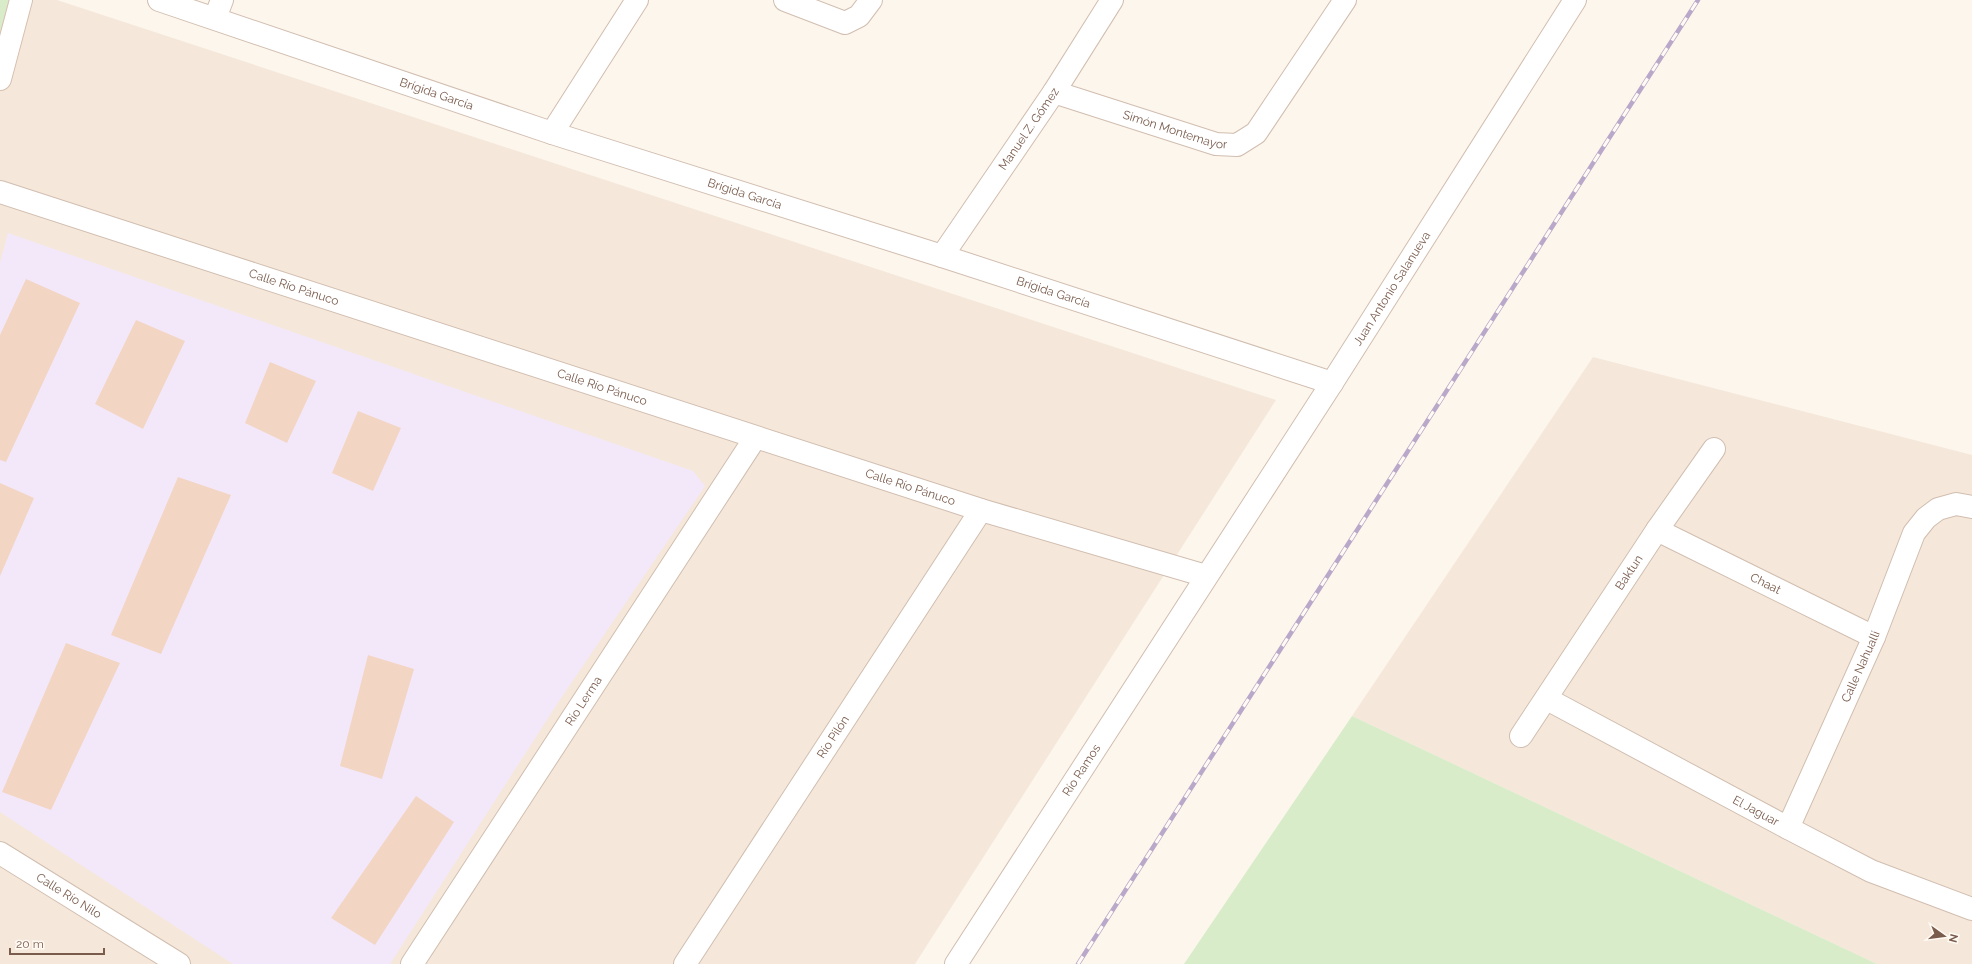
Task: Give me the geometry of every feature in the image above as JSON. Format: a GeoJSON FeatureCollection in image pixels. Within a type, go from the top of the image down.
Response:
{"type":"FeatureCollection","features":[{"type":"Feature","properties":{"kind":"street"},"geometry":{"type":"LineString","coordinates":[[0,79],[21,0]]}},
{"type":"Feature","properties":{"kind":"street","name":"Brígida García"},"geometry":{"type":"LineString","coordinates":[[159,0],[218,9],[552,133],[942,256],[1332,383]]}},
{"type":"Feature","properties":{"kind":"street"},"geometry":{"type":"LineString","coordinates":[[552,133],[637,0]]}},
{"type":"Feature","properties":{"kind":"street"},"geometry":{"type":"LineString","coordinates":[[785,0],[845,23],[859,16],[871,0]]}},
{"type":"Feature","properties":{"kind":"street","name":"Manuel Z. Gómez"},"geometry":{"type":"LineString","coordinates":[[942,256],[1054,92],[1112,0]]}},
{"type":"Feature","properties":{"kind":"street","name":"Simón Montemayor"},"geometry":{"type":"LineString","coordinates":[[1054,92],[1216,144],[1237,145],[1256,132],[1345,0]]}},
{"type":"Feature","properties":{"kind":"street","name":"Juan Antonio Salanueva"},"geometry":{"type":"LineString","coordinates":[[1206,576],[1332,383],[1575,0]]}},
{"type":"Feature","properties":{"kind":"street","name":"Calle Río Pánuco"},"geometry":{"type":"LineString","coordinates":[[0,192],[981,510],[1206,576]]}},
{"type":"Feature","properties":{"kind":"street","name":"Río Lerma"},"geometry":{"type":"LineString","coordinates":[[412,964],[755,438]]}},
{"type":"Feature","properties":{"kind":"street","name":"Baktun"},"geometry":{"type":"LineString","coordinates":[[1521,736],[1547,699],[1657,530],[1714,449]]}},
{"type":"Feature","properties":{"kind":"street","name":"Calle Nahualli"},"geometry":{"type":"LineString","coordinates":[[1788,828],[1874,637],[1914,533],[1926,518],[1938,509],[1956,504],[1972,507]]}},
{"type":"Feature","properties":{"kind":"street","name":"Río Pilón"},"geometry":{"type":"LineString","coordinates":[[685,964],[981,510]]}},
{"type":"Feature","properties":{"kind":"street","name":"Chaat"},"geometry":{"type":"LineString","coordinates":[[1657,530],[1874,637]]}},
{"type":"Feature","properties":{"kind":"street","name":"Río Ramos"},"geometry":{"type":"LineString","coordinates":[[956,964],[1206,576]]}},
{"type":"Feature","properties":{"kind":"street","name":"El Jaguar"},"geometry":{"type":"LineString","coordinates":[[1547,699],[1871,871],[1972,909]]}},
{"type":"Feature","properties":{"kind":"street","name":"Calle Río Nilo"},"geometry":{"type":"LineString","coordinates":[[0,853],[179,964]]}},
{"type":"Feature","properties":{"kind":"shaded area"},"geometry":{"type":"Polygon","coordinates":[[[0,0],[57,0],[1276,400],[915,964],[0,964],[0,0]]]}},
{"type":"Feature","properties":{"kind":"shaded area"},"geometry":{"type":"Polygon","coordinates":[[[8,233],[693,471],[705,486],[559,701],[390,964],[233,964],[0,812],[0,263],[8,233]]]}},
{"type":"Feature","properties":{"kind":"shaded area"},"geometry":{"type":"Polygon","coordinates":[[[1593,357],[1972,455],[1972,964],[1877,964],[1352,716],[1593,357]]]}},
{"type":"Feature","properties":{"kind":"green space"},"geometry":{"type":"Polygon","coordinates":[[[0,0],[21,0],[0,79],[0,0]]]}},
{"type":"Feature","properties":{"kind":"green space"},"geometry":{"type":"Polygon","coordinates":[[[1352,716],[1877,964],[1184,964],[1352,716]]]}},
{"type":"Feature","properties":{"kind":"building"},"geometry":{"type":"Polygon","coordinates":[[[26,279],[80,303],[6,462],[0,460],[0,335],[26,279]]]}},
{"type":"Feature","properties":{"kind":"building"},"geometry":{"type":"Polygon","coordinates":[[[136,320],[185,341],[143,429],[95,404],[136,320]]]}},
{"type":"Feature","properties":{"kind":"building"},"geometry":{"type":"Polygon","coordinates":[[[270,362],[316,381],[287,443],[245,423],[270,362]]]}},
{"type":"Feature","properties":{"kind":"building"},"geometry":{"type":"Polygon","coordinates":[[[358,411],[401,428],[373,491],[332,473],[358,411]]]}},
{"type":"Feature","properties":{"kind":"building"},"geometry":{"type":"Polygon","coordinates":[[[178,477],[231,495],[161,654],[111,635],[178,477]]]}},
{"type":"Feature","properties":{"kind":"building"},"geometry":{"type":"Polygon","coordinates":[[[0,483],[34,498],[0,576],[0,483]]]}},
{"type":"Feature","properties":{"kind":"building"},"geometry":{"type":"Polygon","coordinates":[[[66,643],[120,663],[51,810],[2,792],[66,643]]]}},
{"type":"Feature","properties":{"kind":"building"},"geometry":{"type":"Polygon","coordinates":[[[368,655],[414,669],[382,779],[340,766],[368,655]]]}},
{"type":"Feature","properties":{"kind":"building"},"geometry":{"type":"Polygon","coordinates":[[[416,796],[454,822],[375,945],[331,918],[416,796]]]}},
{"type":"Feature","properties":{"kind":"railway"},"geometry":{"type":"LineString","coordinates":[[1078,964],[1698,0]]}}]}
